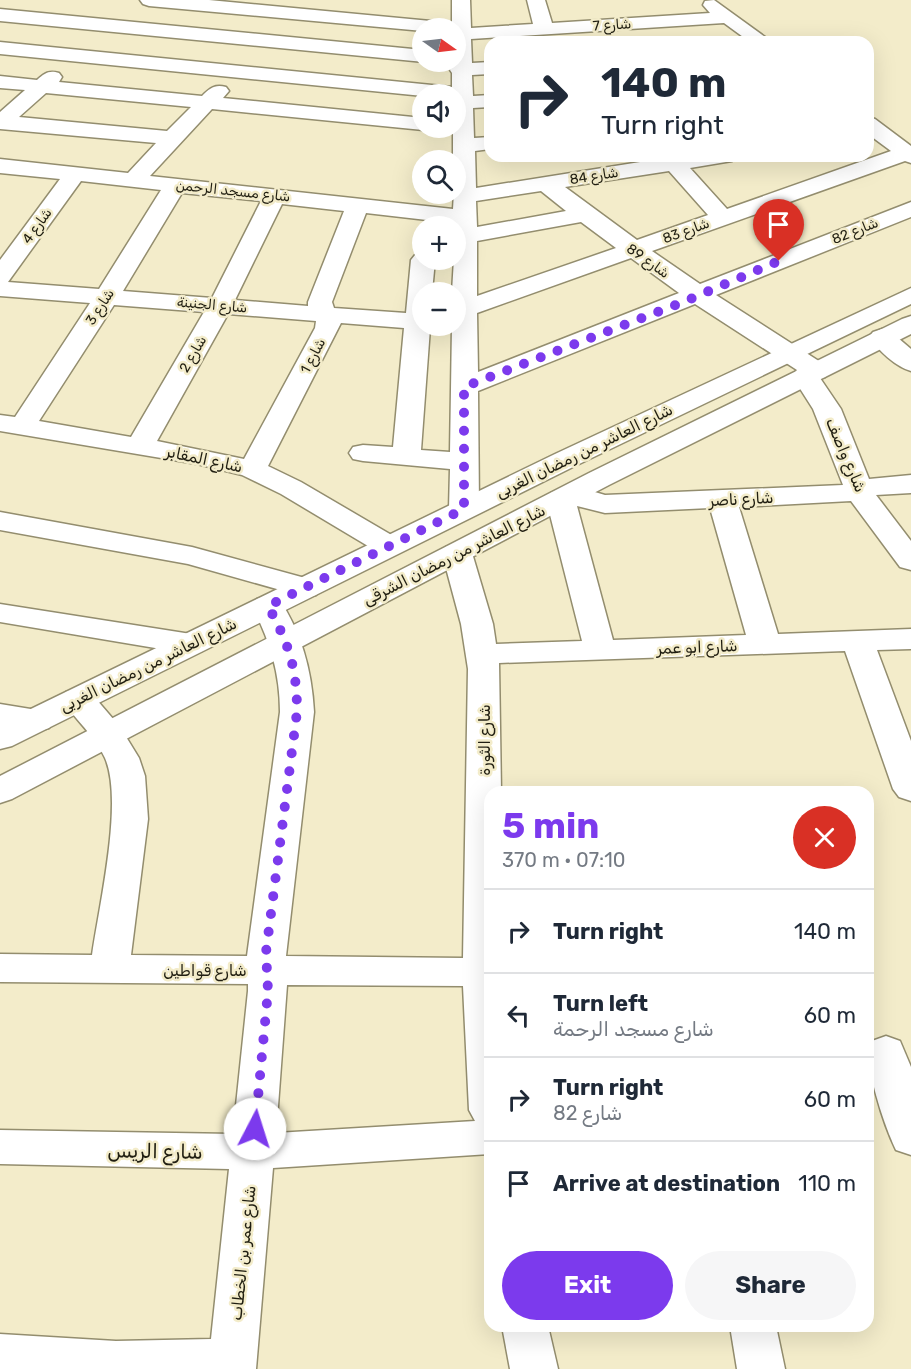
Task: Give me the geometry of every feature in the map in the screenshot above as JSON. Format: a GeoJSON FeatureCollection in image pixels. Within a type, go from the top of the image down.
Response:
{"type":"FeatureCollection","features":[{"type":"Feature","properties":{"kind":"street"},"geometry":{"type":"LineString","coordinates":[[0,122],[139,0]]}},
{"type":"Feature","properties":{"kind":"street","name":"شارع 7"},"geometry":{"type":"LineString","coordinates":[[149,0],[301,7],[412,23]]}},
{"type":"Feature","properties":{"kind":"street"},"geometry":{"type":"LineString","coordinates":[[536,0],[544,29]]}},
{"type":"Feature","properties":{"kind":"street"},"geometry":{"type":"LineString","coordinates":[[705,0],[754,36]]}},
{"type":"Feature","properties":{"kind":"street"},"geometry":{"type":"LineString","coordinates":[[455,1],[456,18]]}},
{"type":"Feature","properties":{"kind":"street"},"geometry":{"type":"LineString","coordinates":[[133,181],[172,138],[301,7]]}},
{"type":"Feature","properties":{"kind":"street"},"geometry":{"type":"LineString","coordinates":[[0,15],[412,55]]}},
{"type":"Feature","properties":{"kind":"street","name":"شارع 7"},"geometry":{"type":"LineString","coordinates":[[466,30],[544,29],[728,17]]}},
{"type":"Feature","properties":{"kind":"street"},"geometry":{"type":"LineString","coordinates":[[0,48],[238,72],[460,77],[484,70]]}},
{"type":"Feature","properties":{"kind":"street"},"geometry":{"type":"LineString","coordinates":[[460,77],[484,96]]}},
{"type":"Feature","properties":{"kind":"street"},"geometry":{"type":"LineString","coordinates":[[0,82],[412,123]]}},
{"type":"Feature","properties":{"kind":"street"},"geometry":{"type":"LineString","coordinates":[[0,122],[172,138]]}},
{"type":"Feature","properties":{"kind":"street"},"geometry":{"type":"LineString","coordinates":[[874,130],[909,154]]}},
{"type":"Feature","properties":{"kind":"street"},"geometry":{"type":"LineString","coordinates":[[466,136],[484,141]]}},
{"type":"Feature","properties":{"kind":"street"},"geometry":{"type":"LineString","coordinates":[[461,138],[465,216],[585,214]]}},
{"type":"Feature","properties":{"kind":"street","name":"شارع 83"},"geometry":{"type":"LineString","coordinates":[[466,318],[632,250],[909,154]]}},
{"type":"Feature","properties":{"kind":"street","name":"شارع 84"},"geometry":{"type":"LineString","coordinates":[[465,216],[546,184],[661,162]]}},
{"type":"Feature","properties":{"kind":"street"},"geometry":{"type":"LineString","coordinates":[[673,162],[723,218]]}},
{"type":"Feature","properties":{"kind":"street","name":"شارع مسجد الرحمن"},"geometry":{"type":"LineString","coordinates":[[0,166],[358,205],[412,217]]}},
{"type":"Feature","properties":{"kind":"street","name":"شارع 4"},"geometry":{"type":"LineString","coordinates":[[0,277],[75,174]]}},
{"type":"Feature","properties":{"kind":"street","name":"شارع 89"},"geometry":{"type":"LineString","coordinates":[[546,184],[632,250],[803,367]]}},
{"type":"Feature","properties":{"kind":"street","name":"شارع 3"},"geometry":{"type":"LineString","coordinates":[[11,425],[107,297],[175,185]]}},
{"type":"Feature","properties":{"kind":"street","name":"شارع 2"},"geometry":{"type":"LineString","coordinates":[[140,446],[220,306],[275,196]]}},
{"type":"Feature","properties":{"kind":"street","name":"شارع 1"},"geometry":{"type":"LineString","coordinates":[[252,469],[328,328],[330,323],[320,302],[358,205]]}},
{"type":"Feature","properties":{"kind":"street","name":"شارع 82"},"geometry":{"type":"LineString","coordinates":[[464,387],[911,208]]}},
{"type":"Feature","properties":{"kind":"street","name":"شارع الجنينة"},"geometry":{"type":"LineString","coordinates":[[0,288],[412,321]]}},
{"type":"Feature","properties":{"kind":"street","name":"شارع العاشر من رمضان الغربى"},"geometry":{"type":"LineString","coordinates":[[0,738],[565,460],[803,367],[911,295]]}},
{"type":"Feature","properties":{"kind":"street","name":"شارع العاشر من رمضان الشرقى"},"geometry":{"type":"LineString","coordinates":[[0,791],[599,479],[803,367],[911,324]]}},
{"type":"Feature","properties":{"kind":"street"},"geometry":{"type":"LineString","coordinates":[[406,456],[419,336]]}},
{"type":"Feature","properties":{"kind":"street"},"geometry":{"type":"LineString","coordinates":[[462,336],[464,509]]}},
{"type":"Feature","properties":{"kind":"street"},"geometry":{"type":"LineString","coordinates":[[882,337],[911,363]]}},
{"type":"Feature","properties":{"kind":"street","name":"شارع واصف"},"geometry":{"type":"LineString","coordinates":[[803,367],[827,409],[859,490],[911,561]]}},
{"type":"Feature","properties":{"kind":"street","name":"شارع المقابر"},"geometry":{"type":"LineString","coordinates":[[11,425],[197,456],[252,469],[291,488],[381,551],[404,581]]}},
{"type":"Feature","properties":{"kind":"street"},"geometry":{"type":"LineString","coordinates":[[363,453],[464,462]]}},
{"type":"Feature","properties":{"kind":"street"},"geometry":{"type":"LineString","coordinates":[[565,460],[599,479]]}},
{"type":"Feature","properties":{"kind":"street","name":"شارع ناصر"},"geometry":{"type":"LineString","coordinates":[[566,496],[605,504],[722,501],[844,494],[875,486],[911,484]]}},
{"type":"Feature","properties":{"kind":"street"},"geometry":{"type":"LineString","coordinates":[[566,496],[600,650]]}},
{"type":"Feature","properties":{"kind":"street"},"geometry":{"type":"LineString","coordinates":[[722,501],[765,645]]}},
{"type":"Feature","properties":{"kind":"street"},"geometry":{"type":"LineString","coordinates":[[0,521],[192,556],[305,588]]}},
{"type":"Feature","properties":{"kind":"street","name":"شارع الثورة"},"geometry":{"type":"LineString","coordinates":[[457,553],[483,654],[482,972],[484,1004]]}},
{"type":"Feature","properties":{"kind":"street","name":"شارع عمر بن الخطاب"},"geometry":{"type":"LineString","coordinates":[[232,1365],[268,991],[266,952],[297,712],[297,688],[287,642],[268,606]]}},
{"type":"Feature","properties":{"kind":"street"},"geometry":{"type":"LineString","coordinates":[[0,613],[191,644]]}},
{"type":"Feature","properties":{"kind":"street","name":"شارع ابو عمر"},"geometry":{"type":"LineString","coordinates":[[483,654],[911,639]]}},
{"type":"Feature","properties":{"kind":"street"},"geometry":{"type":"LineString","coordinates":[[858,641],[911,789]]}},
{"type":"Feature","properties":{"kind":"street"},"geometry":{"type":"LineString","coordinates":[[78,699],[108,735],[122,758],[128,776],[130,808],[109,970]]}},
{"type":"Feature","properties":{"kind":"street"},"geometry":{"type":"LineString","coordinates":[[0,715],[37,720]]}},
{"type":"Feature","properties":{"kind":"street","name":"شارع قواطين"},"geometry":{"type":"LineString","coordinates":[[0,968],[482,972]]}},
{"type":"Feature","properties":{"kind":"street"},"geometry":{"type":"LineString","coordinates":[[888,1052],[911,1138]]}},
{"type":"Feature","properties":{"kind":"street","name":"شارع الريس"},"geometry":{"type":"LineString","coordinates":[[0,1147],[253,1152],[484,1137]]}},
{"type":"Feature","properties":{"kind":"street"},"geometry":{"type":"LineString","coordinates":[[526,1332],[534,1369]]}},
{"type":"Feature","properties":{"kind":"street"},"geometry":{"type":"LineString","coordinates":[[754,1332],[761,1369]]}},
{"type":"Feature","properties":{"kind":"street"},"geometry":{"type":"LineString","coordinates":[[0,1355],[117,1362],[232,1365]]}},
{"type":"Feature","properties":{"kind":"route"},"geometry":{"type":"LineString","coordinates":[[255,1129],[269,980],[266,952],[297,712],[297,688],[287,642],[268,606],[464,509],[464,387],[681,303],[712,287],[779,261]]}}]}
